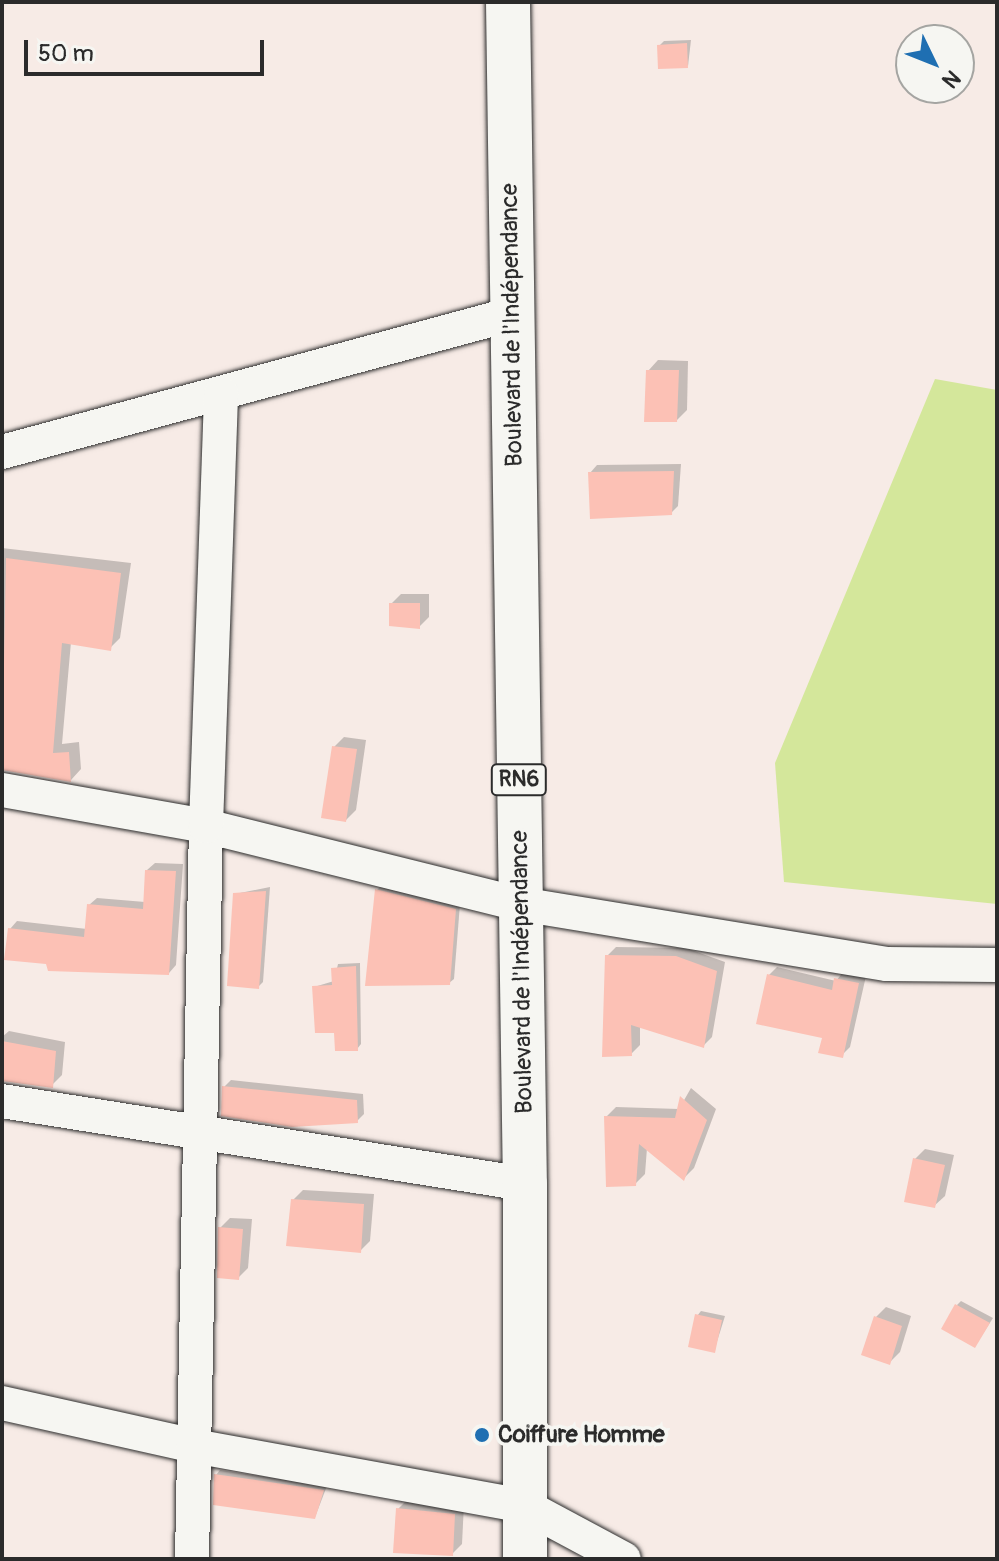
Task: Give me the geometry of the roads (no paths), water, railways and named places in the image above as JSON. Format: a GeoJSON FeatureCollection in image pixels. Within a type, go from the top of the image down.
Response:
{"type":"FeatureCollection","features":[{"type":"Feature","properties":{"kind":"highway","name":"Boulevard de l'Indépendance"},"geometry":{"type":"LineString","coordinates":[[508,2],[525,1184],[525,1559]]}},
{"type":"Feature","properties":{"kind":"street"},"geometry":{"type":"LineString","coordinates":[[2,452],[512,314]]}},
{"type":"Feature","properties":{"kind":"street"},"geometry":{"type":"LineString","coordinates":[[192,1559],[206,826],[221,393]]}},
{"type":"Feature","properties":{"kind":"street"},"geometry":{"type":"LineString","coordinates":[[2,790],[206,826],[520,904],[887,964],[997,965]]}},
{"type":"Feature","properties":{"kind":"street"},"geometry":{"type":"LineString","coordinates":[[2,1101],[200,1135],[525,1184]]}},
{"type":"Feature","properties":{"kind":"street"},"geometry":{"type":"LineString","coordinates":[[2,1403],[194,1446],[525,1506],[624,1559]]}},
{"type":"Feature","properties":{"kind":"place","name":"Coiffure Homme"},"geometry":{"type":"Point","coordinates":[482,1435]}}]}
